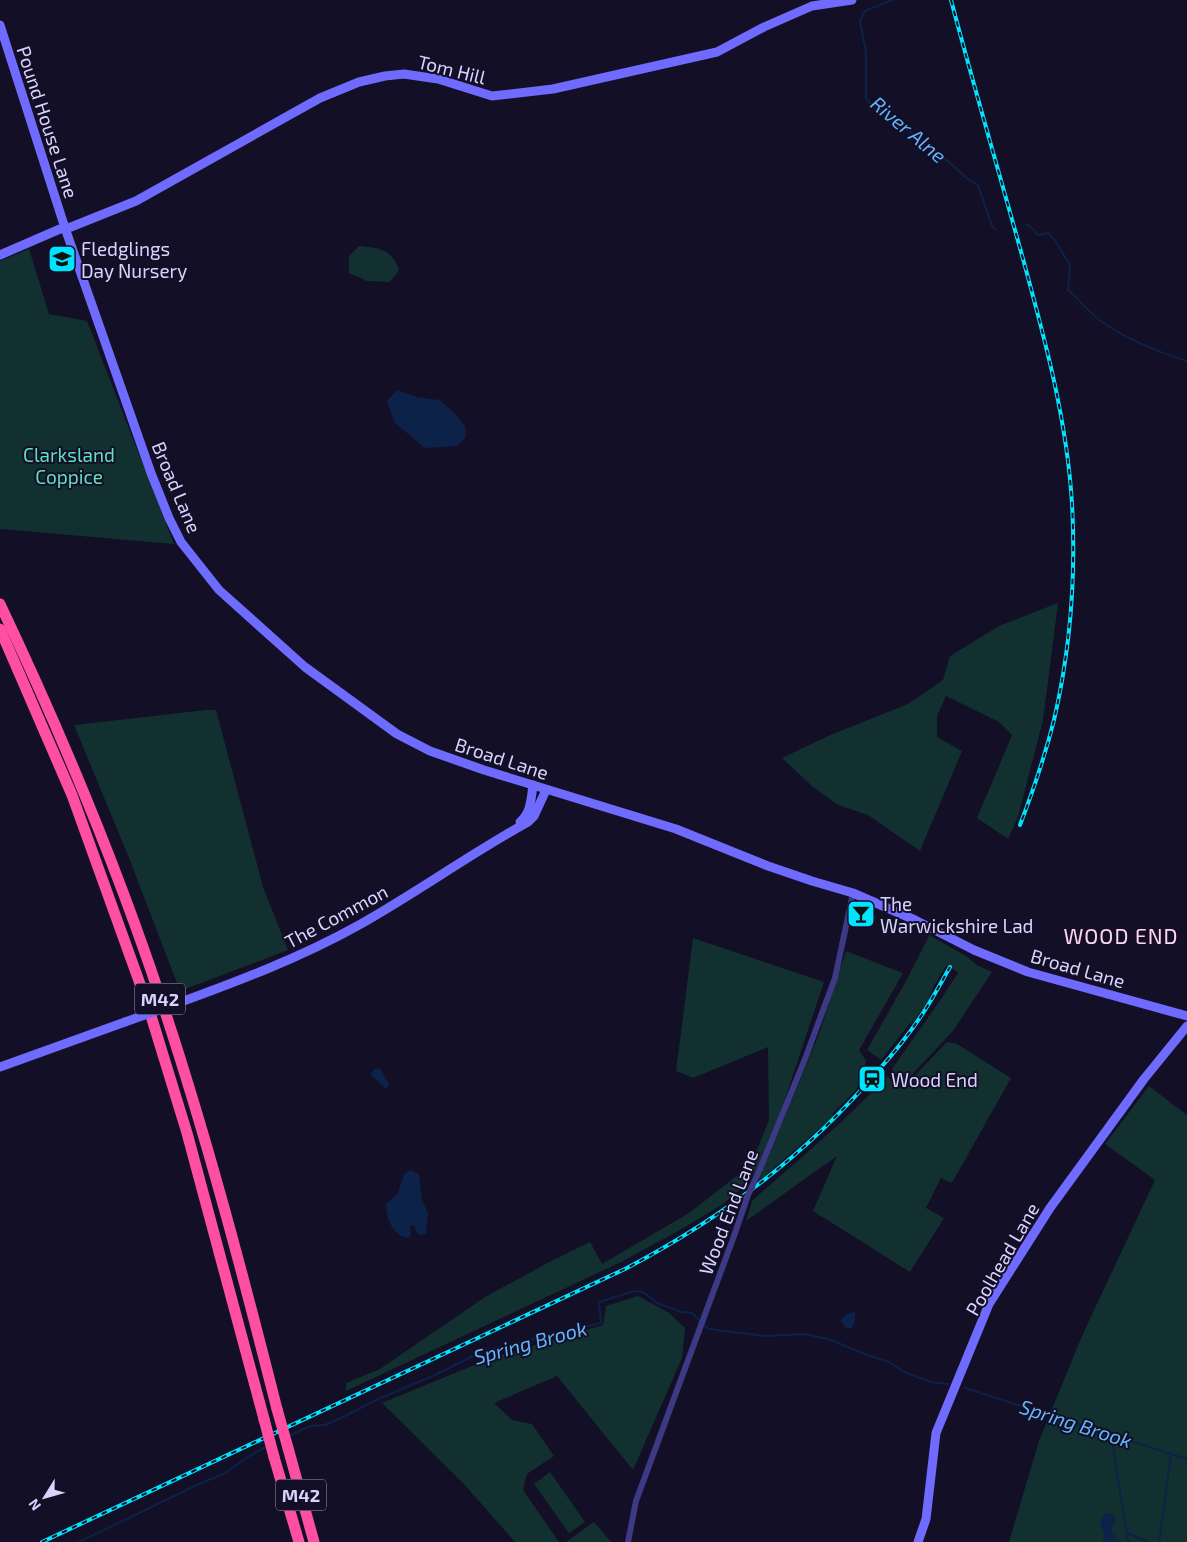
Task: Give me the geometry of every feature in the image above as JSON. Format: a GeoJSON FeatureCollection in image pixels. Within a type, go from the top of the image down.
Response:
{"type":"FeatureCollection","features":[{"type":"Feature","properties":{"kind":"highway","name":"M42"},"geometry":{"type":"LineString","coordinates":[[0,604],[44,698],[81,786],[160,997],[229,1226],[314,1542]]}},
{"type":"Feature","properties":{"kind":"highway","name":"M42"},"geometry":{"type":"LineString","coordinates":[[0,629],[72,795],[148,1006],[187,1133],[274,1457],[299,1542]]}},
{"type":"Feature","properties":{"kind":"main road","name":"Tom Hill"},"geometry":{"type":"LineString","coordinates":[[0,255],[136,201],[320,98],[359,82],[404,74],[438,79],[492,96],[553,89],[717,52],[764,27],[812,6],[852,0]]}},
{"type":"Feature","properties":{"kind":"main road","name":"Pound House Lane"},"geometry":{"type":"LineString","coordinates":[[0,25],[65,228]]}},
{"type":"Feature","properties":{"kind":"main road","name":"Broad Lane"},"geometry":{"type":"LineString","coordinates":[[65,228],[151,473],[169,518],[182,542],[219,590],[305,667],[397,734],[430,751],[546,790],[676,830],[768,866],[853,893],[915,920],[974,950],[1028,972],[1187,1016]]}},
{"type":"Feature","properties":{"kind":"main road","name":"The Common"},"geometry":{"type":"LineString","coordinates":[[504,835],[524,819],[530,810],[532,785]]}},
{"type":"Feature","properties":{"kind":"main road","name":"The Common"},"geometry":{"type":"LineString","coordinates":[[0,1067],[261,972],[358,926],[528,822],[534,816],[546,790]]}},
{"type":"Feature","properties":{"kind":"main road","name":"Poolhead Lane"},"geometry":{"type":"LineString","coordinates":[[918,1542],[926,1519],[936,1433],[990,1304],[1050,1208],[1144,1079],[1187,1026]]}},
{"type":"Feature","properties":{"kind":"street","name":"Wood End Lane"},"geometry":{"type":"LineString","coordinates":[[628,1542],[636,1501],[748,1195],[805,1059],[835,978],[853,893]]}},
{"type":"Feature","properties":{"kind":"green space"},"geometry":{"type":"Polygon","coordinates":[[[359,246],[383,250],[388,253],[399,269],[396,275],[389,282],[367,281],[349,273],[349,256],[359,246]]]}},
{"type":"Feature","properties":{"kind":"green space","name":"Clarksland Coppice"},"geometry":{"type":"Polygon","coordinates":[[[29,249],[49,314],[87,321],[174,544],[0,529],[0,261],[29,249]]]}},
{"type":"Feature","properties":{"kind":"green space"},"geometry":{"type":"Polygon","coordinates":[[[1058,603],[1043,720],[1018,817],[1008,839],[977,818],[1012,735],[999,722],[946,696],[937,716],[937,737],[962,751],[920,851],[868,815],[838,805],[813,787],[782,758],[828,736],[908,704],[943,680],[950,656],[999,626],[1058,603]]]}},
{"type":"Feature","properties":{"kind":"green space"},"geometry":{"type":"Polygon","coordinates":[[[216,710],[263,887],[288,950],[180,991],[129,858],[74,725],[216,710]]]}},
{"type":"Feature","properties":{"kind":"green space"},"geometry":{"type":"Polygon","coordinates":[[[930,934],[977,965],[992,972],[953,1031],[902,1085],[893,1075],[892,1069],[958,973],[946,966],[933,987],[928,1002],[881,1060],[867,1050],[930,934]]]}},
{"type":"Feature","properties":{"kind":"green space"},"geometry":{"type":"Polygon","coordinates":[[[693,938],[824,982],[785,1099],[761,1162],[748,1183],[723,1204],[621,1262],[346,1391],[346,1383],[380,1369],[485,1297],[590,1242],[602,1264],[689,1213],[751,1165],[769,1120],[768,1047],[693,1078],[676,1071],[693,938]]]}},
{"type":"Feature","properties":{"kind":"green space"},"geometry":{"type":"Polygon","coordinates":[[[846,951],[903,973],[859,1050],[866,1061],[857,1089],[832,1114],[834,1116],[758,1182],[819,1034],[846,951]]]}},
{"type":"Feature","properties":{"kind":"green space"},"geometry":{"type":"Polygon","coordinates":[[[947,1042],[957,1044],[1011,1078],[952,1183],[941,1178],[926,1208],[944,1218],[910,1272],[813,1211],[837,1156],[746,1221],[752,1201],[838,1124],[880,1085],[887,1076],[902,1089],[947,1042]]]}},
{"type":"Feature","properties":{"kind":"green space"},"geometry":{"type":"Polygon","coordinates":[[[1149,1086],[1187,1115],[1187,1542],[1009,1542],[1039,1441],[1081,1338],[1155,1180],[1105,1144],[1149,1086]]]}},
{"type":"Feature","properties":{"kind":"green space"},"geometry":{"type":"Polygon","coordinates":[[[638,1296],[669,1313],[685,1328],[682,1358],[633,1470],[557,1376],[494,1403],[512,1420],[532,1424],[554,1456],[527,1474],[523,1490],[559,1542],[515,1542],[463,1483],[382,1403],[494,1357],[603,1325],[606,1306],[638,1296]]]}},
{"type":"Feature","properties":{"kind":"green space"},"geometry":{"type":"Polygon","coordinates":[[[550,1472],[585,1522],[569,1533],[534,1484],[550,1472]]]}},
{"type":"Feature","properties":{"kind":"green space"},"geometry":{"type":"Polygon","coordinates":[[[594,1522],[611,1542],[566,1542],[594,1522]]]}},
{"type":"Feature","properties":{"kind":"water"},"geometry":{"type":"Polygon","coordinates":[[[397,390],[417,397],[439,400],[456,414],[465,426],[466,437],[458,446],[425,448],[395,423],[387,401],[397,390]]]}},
{"type":"Feature","properties":{"kind":"water"},"geometry":{"type":"Polygon","coordinates":[[[380,1068],[389,1084],[386,1089],[370,1074],[375,1069],[380,1068]]]}},
{"type":"Feature","properties":{"kind":"water"},"geometry":{"type":"Polygon","coordinates":[[[410,1170],[419,1174],[422,1200],[428,1213],[426,1234],[421,1235],[416,1232],[414,1225],[410,1227],[411,1234],[409,1238],[403,1237],[392,1226],[387,1215],[386,1204],[398,1193],[404,1174],[410,1170]]]}},
{"type":"Feature","properties":{"kind":"water"},"geometry":{"type":"Polygon","coordinates":[[[855,1312],[853,1326],[850,1329],[846,1328],[841,1321],[842,1319],[848,1314],[855,1312]]]}},
{"type":"Feature","properties":{"kind":"water"},"geometry":{"type":"Polygon","coordinates":[[[1105,1513],[1113,1514],[1115,1522],[1111,1529],[1112,1533],[1120,1542],[1103,1542],[1104,1535],[1100,1521],[1105,1513]]]}},
{"type":"Feature","properties":{"kind":"waterway","name":"River Alne"},"geometry":{"type":"LineString","coordinates":[[892,0],[865,11],[860,21],[866,52],[866,99],[875,108],[885,111],[969,180],[978,185],[992,226],[996,230]]}},
{"type":"Feature","properties":{"kind":"waterway","name":"River Alne"},"geometry":{"type":"LineString","coordinates":[[1026,224],[1038,235],[1048,233],[1054,239],[1070,265],[1068,290],[1098,319],[1132,339],[1187,361]]}},
{"type":"Feature","properties":{"kind":"waterway","name":"Spring Brook"},"geometry":{"type":"LineString","coordinates":[[289,1436],[310,1426],[325,1425],[483,1351],[601,1323],[599,1302],[631,1292],[640,1291],[657,1303],[681,1312],[692,1313],[701,1322]]}},
{"type":"Feature","properties":{"kind":"waterway","name":"Spring Brook"},"geometry":{"type":"LineString","coordinates":[[704,1325],[709,1329],[766,1336],[805,1334],[831,1340],[889,1362],[917,1377],[931,1382],[948,1384]]}},
{"type":"Feature","properties":{"kind":"waterway","name":"Spring Brook"},"geometry":{"type":"LineString","coordinates":[[965,1388],[1187,1459]]}},
{"type":"Feature","properties":{"kind":"waterway"},"geometry":{"type":"LineString","coordinates":[[1111,1434],[1128,1542]]}},
{"type":"Feature","properties":{"kind":"waterway","name":"Spring Brook"},"geometry":{"type":"LineString","coordinates":[[79,1542],[201,1483],[224,1474],[249,1456],[266,1447]]}},
{"type":"Feature","properties":{"kind":"waterway"},"geometry":{"type":"LineString","coordinates":[[1159,1542],[1171,1454]]}},
{"type":"Feature","properties":{"kind":"waterway"},"geometry":{"type":"LineString","coordinates":[[1127,1533],[1148,1542]]}},
{"type":"Feature","properties":{"kind":"railway"},"geometry":{"type":"LineString","coordinates":[[951,0],[1047,350],[1060,411],[1072,504],[1072,585],[1068,640],[1060,694],[1038,773],[1020,825]]}},
{"type":"Feature","properties":{"kind":"railway"},"geometry":{"type":"LineString","coordinates":[[42,1542],[625,1269],[695,1229],[728,1207],[791,1158],[849,1103],[889,1058],[920,1018],[950,967]]}},
{"type":"Feature","properties":{"kind":"place","name":"Fledglings Day Nursery"},"geometry":{"type":"Point","coordinates":[62,259]}},
{"type":"Feature","properties":{"kind":"place","name":"The Warwickshire Lad"},"geometry":{"type":"Point","coordinates":[861,914]}},
{"type":"Feature","properties":{"kind":"place","name":"Wood End"},"geometry":{"type":"Point","coordinates":[872,1079]}},
{"type":"Feature","properties":{"kind":"district","name":"WOOD END"},"geometry":{"type":"Point","coordinates":[1121,935]}}]}
